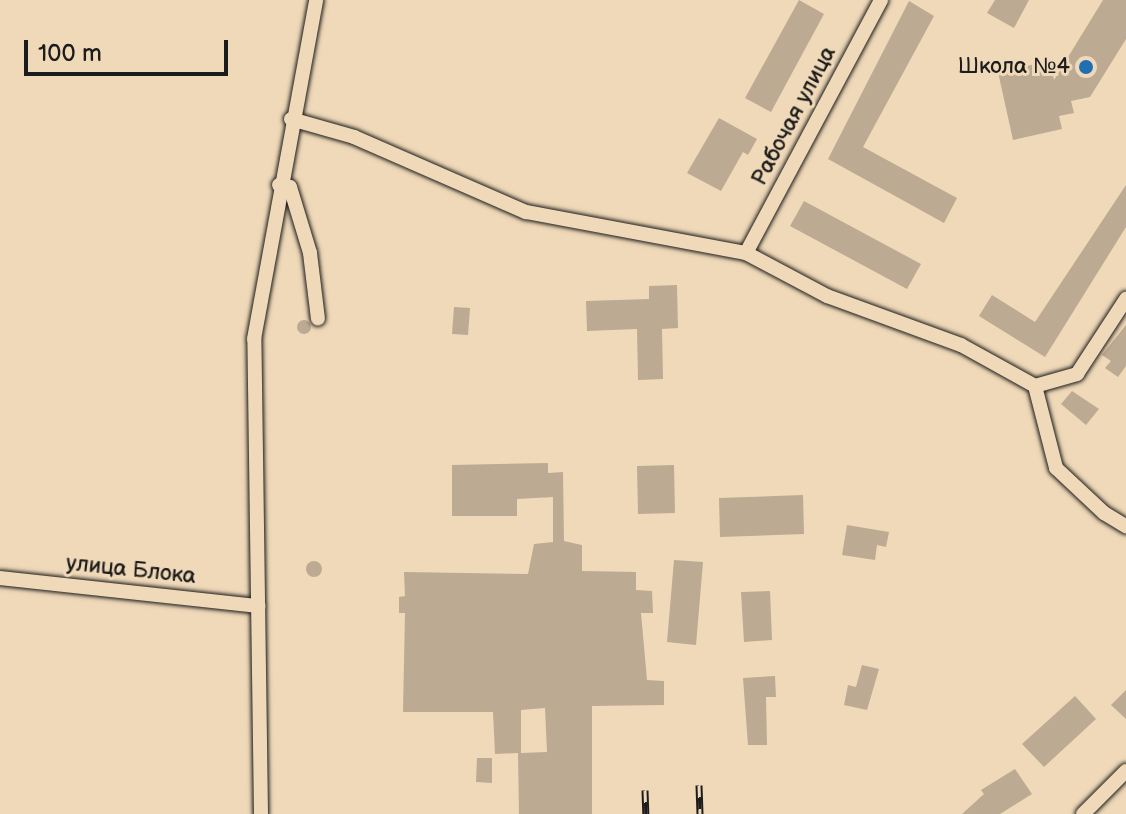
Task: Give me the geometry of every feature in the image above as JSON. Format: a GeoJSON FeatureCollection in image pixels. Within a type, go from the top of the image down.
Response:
{"type":"FeatureCollection","features":[{"type":"Feature","properties":{"kind":"street"},"geometry":{"type":"LineString","coordinates":[[261,814],[254,339],[291,119],[316,0]]}},
{"type":"Feature","properties":{"kind":"street","name":"Рабочая улица"},"geometry":{"type":"LineString","coordinates":[[746,253],[881,0]]}},
{"type":"Feature","properties":{"kind":"street"},"geometry":{"type":"LineString","coordinates":[[291,119],[354,137],[526,212],[746,253],[827,296],[961,345],[1035,386],[1077,374],[1126,299]]}},
{"type":"Feature","properties":{"kind":"street"},"geometry":{"type":"LineString","coordinates":[[279,185],[290,187],[310,253],[318,319]]}},
{"type":"Feature","properties":{"kind":"street"},"geometry":{"type":"LineString","coordinates":[[1035,386],[1056,468],[1125,524]]}},
{"type":"Feature","properties":{"kind":"street","name":"улица Блока"},"geometry":{"type":"LineString","coordinates":[[0,578],[258,606]]}},
{"type":"Feature","properties":{"kind":"street"},"geometry":{"type":"LineString","coordinates":[[1087,813],[1126,771]]}},
{"type":"Feature","properties":{"kind":"building"},"geometry":{"type":"Polygon","coordinates":[[[799,0],[824,14],[771,112],[745,98],[799,0]]]}},
{"type":"Feature","properties":{"kind":"building"},"geometry":{"type":"Polygon","coordinates":[[[995,0],[1029,0],[1014,28],[987,13],[995,0]]]}},
{"type":"Feature","properties":{"kind":"building","name":"Школа №4"},"geometry":{"type":"Polygon","coordinates":[[[1103,0],[1126,0],[1126,39],[1090,97],[1071,101],[1074,113],[1059,116],[1062,129],[1013,140],[998,72],[1050,61],[1054,80],[1103,0]]]}},
{"type":"Feature","properties":{"kind":"building"},"geometry":{"type":"Polygon","coordinates":[[[909,1],[934,16],[863,147],[957,198],[944,223],[828,159],[909,1]]]}},
{"type":"Feature","properties":{"kind":"building"},"geometry":{"type":"Polygon","coordinates":[[[719,118],[757,139],[748,155],[743,152],[721,191],[687,173],[719,118]]]}},
{"type":"Feature","properties":{"kind":"building"},"geometry":{"type":"Polygon","coordinates":[[[1126,185],[1126,227],[1045,357],[979,316],[992,295],[1035,322],[1126,185]]]}},
{"type":"Feature","properties":{"kind":"building"},"geometry":{"type":"Polygon","coordinates":[[[804,201],[921,264],[907,289],[790,226],[804,201]]]}},
{"type":"Feature","properties":{"kind":"building"},"geometry":{"type":"Polygon","coordinates":[[[677,285],[678,328],[662,329],[663,379],[638,380],[637,329],[587,331],[586,301],[649,299],[649,286],[677,285]]]}},
{"type":"Feature","properties":{"kind":"building"},"geometry":{"type":"Polygon","coordinates":[[[454,307],[470,308],[468,335],[452,334],[454,307]]]}},
{"type":"Feature","properties":{"kind":"building"},"geometry":{"type":"Polygon","coordinates":[[[304,320],[311,327],[304,334],[297,327],[304,320]]]}},
{"type":"Feature","properties":{"kind":"building"},"geometry":{"type":"Polygon","coordinates":[[[1126,325],[1126,366],[1118,377],[1105,368],[1111,361],[1102,355],[1126,325]]]}},
{"type":"Feature","properties":{"kind":"building"},"geometry":{"type":"Polygon","coordinates":[[[1072,391],[1099,409],[1086,425],[1061,404],[1072,391]]]}},
{"type":"Feature","properties":{"kind":"building"},"geometry":{"type":"Polygon","coordinates":[[[548,463],[548,473],[563,472],[564,541],[582,545],[582,571],[636,572],[636,590],[652,591],[653,613],[641,613],[647,680],[664,681],[664,705],[592,706],[592,814],[519,814],[518,753],[495,754],[493,712],[403,712],[405,613],[399,613],[399,597],[405,596],[404,572],[528,574],[534,544],[553,542],[553,497],[517,499],[517,516],[452,516],[452,465],[548,463]],[[545,708],[521,710],[521,753],[547,752],[545,708]]]}},
{"type":"Feature","properties":{"kind":"building"},"geometry":{"type":"Polygon","coordinates":[[[674,465],[675,513],[638,514],[637,466],[674,465]]]}},
{"type":"Feature","properties":{"kind":"building"},"geometry":{"type":"Polygon","coordinates":[[[803,495],[804,534],[720,537],[719,498],[803,495]]]}},
{"type":"Feature","properties":{"kind":"building"},"geometry":{"type":"Polygon","coordinates":[[[847,525],[889,532],[886,547],[877,545],[875,560],[842,555],[847,525]]]}},
{"type":"Feature","properties":{"kind":"building"},"geometry":{"type":"Polygon","coordinates":[[[674,560],[703,562],[696,645],[667,642],[674,560]]]}},
{"type":"Feature","properties":{"kind":"building"},"geometry":{"type":"Polygon","coordinates":[[[314,561],[320,563],[320,575],[314,577],[308,575],[306,569],[308,563],[314,561]]]}},
{"type":"Feature","properties":{"kind":"building"},"geometry":{"type":"Polygon","coordinates":[[[770,591],[772,640],[744,642],[741,592],[770,591]]]}},
{"type":"Feature","properties":{"kind":"building"},"geometry":{"type":"Polygon","coordinates":[[[862,665],[879,669],[867,710],[844,705],[848,685],[856,687],[862,665]]]}},
{"type":"Feature","properties":{"kind":"building"},"geometry":{"type":"Polygon","coordinates":[[[775,676],[776,697],[766,697],[767,745],[748,745],[743,678],[775,676]]]}},
{"type":"Feature","properties":{"kind":"building"},"geometry":{"type":"Polygon","coordinates":[[[1126,690],[1126,719],[1111,705],[1126,690]]]}},
{"type":"Feature","properties":{"kind":"building"},"geometry":{"type":"Polygon","coordinates":[[[1075,696],[1096,719],[1044,767],[1022,744],[1075,696]]]}},
{"type":"Feature","properties":{"kind":"building"},"geometry":{"type":"Polygon","coordinates":[[[477,758],[492,758],[492,783],[476,782],[477,758]]]}},
{"type":"Feature","properties":{"kind":"building"},"geometry":{"type":"Polygon","coordinates":[[[1015,769],[1032,794],[1000,814],[962,814],[984,794],[981,790],[1015,769]]]}},
{"type":"Feature","properties":{"kind":"railway"},"geometry":{"type":"LineString","coordinates":[[699,785],[700,814]]}},
{"type":"Feature","properties":{"kind":"railway"},"geometry":{"type":"LineString","coordinates":[[645,790],[646,814]]}},
{"type":"Feature","properties":{"kind":"place","name":"Школа №4"},"geometry":{"type":"Point","coordinates":[1086,67]}}]}
